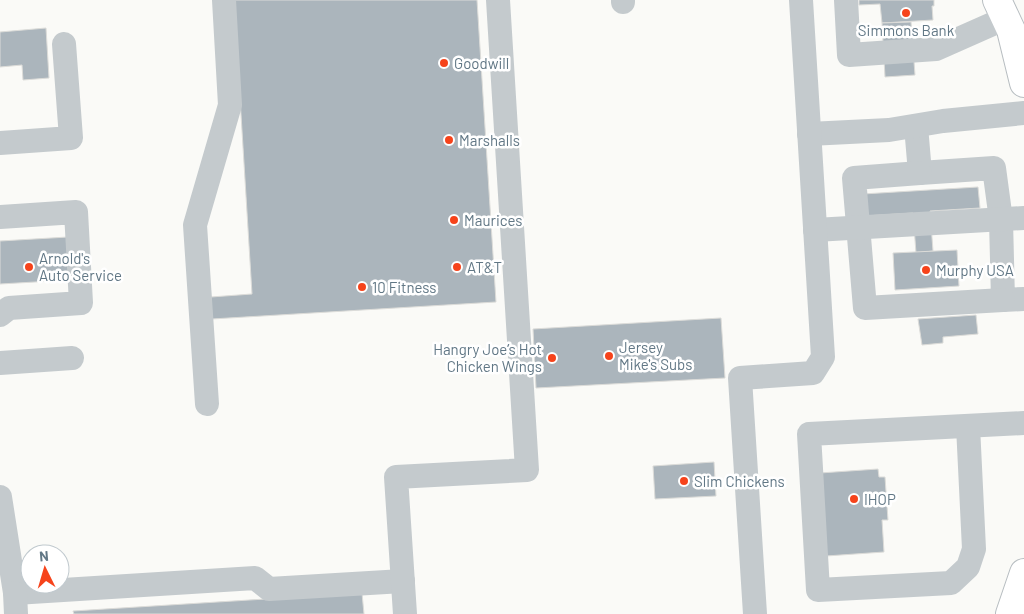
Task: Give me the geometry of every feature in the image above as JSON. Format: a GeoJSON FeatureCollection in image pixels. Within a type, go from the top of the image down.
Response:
{"type":"FeatureCollection","features":[{"type":"Feature","properties":{"kind":"main road"},"geometry":{"type":"LineString","coordinates":[[1001,9],[1012,30],[1024,83]]}},
{"type":"Feature","properties":{"kind":"main road"},"geometry":{"type":"LineString","coordinates":[[1010,614],[1024,572]]}},
{"type":"Feature","properties":{"kind":"lane"},"geometry":{"type":"LineString","coordinates":[[207,404],[195,225],[230,105],[224,0]]}},
{"type":"Feature","properties":{"kind":"lane"},"geometry":{"type":"LineString","coordinates":[[404,614],[396,477],[527,470],[498,0]]}},
{"type":"Feature","properties":{"kind":"lane"},"geometry":{"type":"LineString","coordinates":[[755,614],[740,378],[813,373],[823,357],[801,0]]}},
{"type":"Feature","properties":{"kind":"lane"},"geometry":{"type":"LineString","coordinates":[[846,0],[849,54],[936,49],[1001,9]]}},
{"type":"Feature","properties":{"kind":"lane"},"geometry":{"type":"LineString","coordinates":[[0,143],[71,138],[64,44]]}},
{"type":"Feature","properties":{"kind":"lane"},"geometry":{"type":"LineString","coordinates":[[809,134],[889,130],[943,121],[1024,113]]}},
{"type":"Feature","properties":{"kind":"lane"},"geometry":{"type":"LineString","coordinates":[[916,126],[920,173]]}},
{"type":"Feature","properties":{"kind":"lane"},"geometry":{"type":"LineString","coordinates":[[994,168],[1013,219],[1013,299],[864,308],[854,178],[994,168]]}},
{"type":"Feature","properties":{"kind":"lane"},"geometry":{"type":"LineString","coordinates":[[0,217],[76,212],[81,304],[9,308],[0,315]]}},
{"type":"Feature","properties":{"kind":"lane"},"geometry":{"type":"LineString","coordinates":[[815,230],[1013,219]]}},
{"type":"Feature","properties":{"kind":"lane"},"geometry":{"type":"LineString","coordinates":[[0,363],[72,358]]}},
{"type":"Feature","properties":{"kind":"lane"},"geometry":{"type":"LineString","coordinates":[[968,426],[974,549],[968,567],[951,583],[818,590],[809,434],[1024,423]]}},
{"type":"Feature","properties":{"kind":"lane"},"geometry":{"type":"LineString","coordinates":[[1,498],[15,603],[256,578],[269,589],[402,581]]}},
{"type":"Feature","properties":{"kind":"building"},"geometry":{"type":"Polygon","coordinates":[[[234,0],[477,0],[496,302],[212,319],[211,297],[252,294],[234,0]]]}},
{"type":"Feature","properties":{"kind":"building","name":"Simmons Bank"},"geometry":{"type":"Polygon","coordinates":[[[859,0],[934,0],[934,6],[932,6],[933,20],[882,23],[880,4],[859,5],[859,0]]]}},
{"type":"Feature","properties":{"kind":"building"},"geometry":{"type":"Polygon","coordinates":[[[911,22],[915,75],[885,77],[882,23],[911,22]]]}},
{"type":"Feature","properties":{"kind":"building"},"geometry":{"type":"Polygon","coordinates":[[[46,28],[49,78],[23,80],[22,65],[0,67],[0,32],[46,28]]]}},
{"type":"Feature","properties":{"kind":"building"},"geometry":{"type":"Polygon","coordinates":[[[978,187],[980,208],[930,211],[933,251],[916,253],[913,213],[865,216],[863,194],[978,187]]]}},
{"type":"Feature","properties":{"kind":"building"},"geometry":{"type":"Polygon","coordinates":[[[68,237],[70,280],[0,284],[0,241],[68,237]]]}},
{"type":"Feature","properties":{"kind":"building","name":"Murphy USA"},"geometry":{"type":"Polygon","coordinates":[[[957,250],[959,286],[895,290],[893,253],[957,250]]]}},
{"type":"Feature","properties":{"kind":"building"},"geometry":{"type":"Polygon","coordinates":[[[976,315],[978,334],[943,337],[943,343],[922,345],[918,319],[976,315]]]}},
{"type":"Feature","properties":{"kind":"building"},"geometry":{"type":"Polygon","coordinates":[[[721,318],[725,378],[536,388],[533,329],[721,318]]]}},
{"type":"Feature","properties":{"kind":"building","name":"Slim Chickens"},"geometry":{"type":"Polygon","coordinates":[[[714,462],[716,496],[655,499],[653,466],[714,462]]]}},
{"type":"Feature","properties":{"kind":"building","name":"IHOP"},"geometry":{"type":"Polygon","coordinates":[[[878,469],[879,477],[885,477],[888,520],[882,520],[884,552],[826,556],[820,473],[878,469]]]}},
{"type":"Feature","properties":{"kind":"building"},"geometry":{"type":"Polygon","coordinates":[[[362,593],[364,614],[74,614],[73,611],[362,593]]]}},
{"type":"Feature","properties":{"kind":"place","name":"Simmons Bank"},"geometry":{"type":"Point","coordinates":[906,13]}},
{"type":"Feature","properties":{"kind":"place","name":"Goodwill"},"geometry":{"type":"Point","coordinates":[444,63]}},
{"type":"Feature","properties":{"kind":"place","name":"Marshalls"},"geometry":{"type":"Point","coordinates":[449,140]}},
{"type":"Feature","properties":{"kind":"place","name":"Maurices"},"geometry":{"type":"Point","coordinates":[454,220]}},
{"type":"Feature","properties":{"kind":"place","name":"Arnold's Auto Service"},"geometry":{"type":"Point","coordinates":[29,267]}},
{"type":"Feature","properties":{"kind":"place","name":"AT&T"},"geometry":{"type":"Point","coordinates":[457,267]}},
{"type":"Feature","properties":{"kind":"place","name":"Murphy USA"},"geometry":{"type":"Point","coordinates":[926,270]}},
{"type":"Feature","properties":{"kind":"place","name":"10 Fitness"},"geometry":{"type":"Point","coordinates":[362,287]}},
{"type":"Feature","properties":{"kind":"place","name":"Jersey Mike's Subs"},"geometry":{"type":"Point","coordinates":[609,356]}},
{"type":"Feature","properties":{"kind":"place","name":"Hangry Joe’s Hot Chicken Wings"},"geometry":{"type":"Point","coordinates":[552,358]}},
{"type":"Feature","properties":{"kind":"place","name":"Slim Chickens"},"geometry":{"type":"Point","coordinates":[684,481]}},
{"type":"Feature","properties":{"kind":"place","name":"IHOP"},"geometry":{"type":"Point","coordinates":[854,499]}}]}
